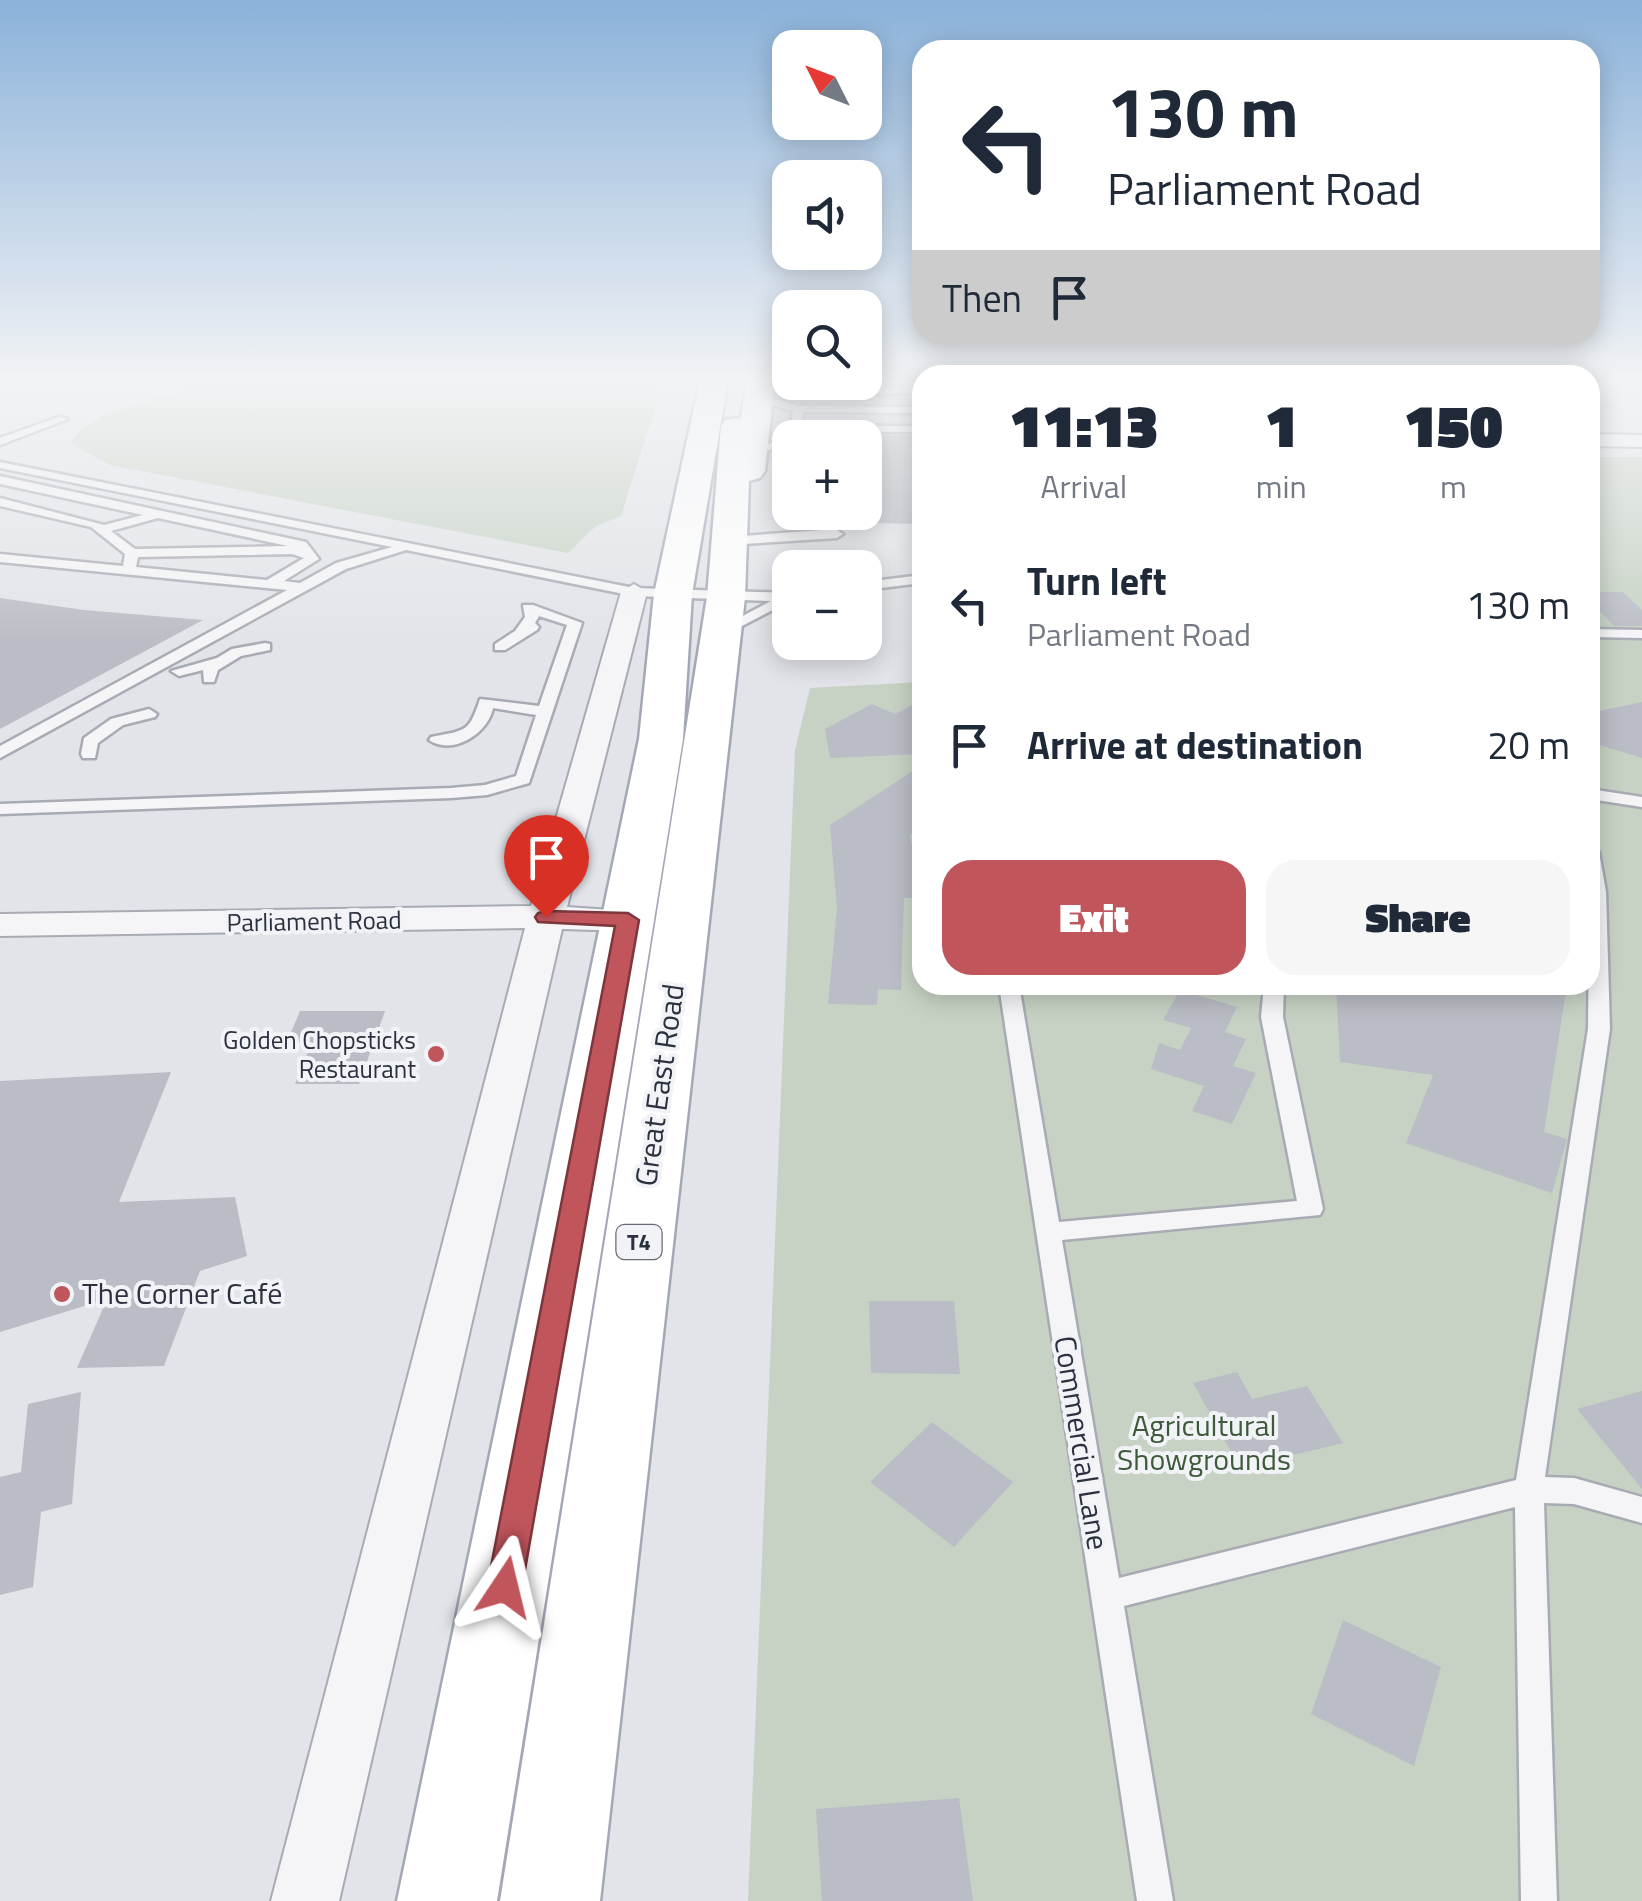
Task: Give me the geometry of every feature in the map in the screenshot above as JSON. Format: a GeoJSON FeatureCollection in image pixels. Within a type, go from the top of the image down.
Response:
{"type":"FeatureCollection","features":[{"type":"Feature","properties":{"kind":"main road","name":"Great East Road"},"geometry":{"type":"LineString","coordinates":[[680,469],[678,526],[716,579]]}},
{"type":"Feature","properties":{"kind":"main road","name":"Great East Road"},"geometry":{"type":"LineString","coordinates":[[715,469],[716,579]]}},
{"type":"Feature","properties":{"kind":"main road","name":"Great East Road"},"geometry":{"type":"LineString","coordinates":[[550,1901],[716,579],[737,469]]}},
{"type":"Feature","properties":{"kind":"main road","name":"Great East Road"},"geometry":{"type":"LineString","coordinates":[[447,1901],[660,740],[746,495],[750,469]]}},
{"type":"Feature","properties":{"kind":"street"},"geometry":{"type":"LineString","coordinates":[[304,1901],[546,917],[716,579]]}},
{"type":"Feature","properties":{"kind":"street","name":"Parliament Road"},"geometry":{"type":"LineString","coordinates":[[0,926],[546,917],[628,920]]}},
{"type":"Feature","properties":{"kind":"lane"},"geometry":{"type":"LineString","coordinates":[[18,469],[412,548],[716,579],[798,534],[838,534]]}},
{"type":"Feature","properties":{"kind":"lane"},"geometry":{"type":"LineString","coordinates":[[84,469],[716,579]]}},
{"type":"Feature","properties":{"kind":"lane"},"geometry":{"type":"LineString","coordinates":[[0,480],[300,545],[312,559],[268,584]]}},
{"type":"Feature","properties":{"kind":"lane"},"geometry":{"type":"LineString","coordinates":[[0,502],[95,524],[132,553],[307,552]]}},
{"type":"Feature","properties":{"kind":"lane"},"geometry":{"type":"LineString","coordinates":[[103,529],[162,514]]}},
{"type":"Feature","properties":{"kind":"lane"},"geometry":{"type":"LineString","coordinates":[[0,753],[341,566],[378,552],[412,548]]}},
{"type":"Feature","properties":{"kind":"lane"},"geometry":{"type":"LineString","coordinates":[[130,572],[132,553]]}},
{"type":"Feature","properties":{"kind":"lane"},"geometry":{"type":"LineString","coordinates":[[0,558],[301,587]]}},
{"type":"Feature","properties":{"kind":"lane"},"geometry":{"type":"LineString","coordinates":[[882,584],[912,580]]}},
{"type":"Feature","properties":{"kind":"lane"},"geometry":{"type":"LineString","coordinates":[[882,595],[912,591]]}},
{"type":"Feature","properties":{"kind":"lane"},"geometry":{"type":"LineString","coordinates":[[0,809],[488,790],[523,778],[571,636],[552,626],[522,630],[500,647]]}},
{"type":"Feature","properties":{"kind":"lane"},"geometry":{"type":"LineString","coordinates":[[1600,633],[1642,634]]}},
{"type":"Feature","properties":{"kind":"lane"},"geometry":{"type":"LineString","coordinates":[[157,665],[185,672],[237,652],[265,647]]}},
{"type":"Feature","properties":{"kind":"lane"},"geometry":{"type":"LineString","coordinates":[[209,679],[217,662]]}},
{"type":"Feature","properties":{"kind":"lane"},"geometry":{"type":"LineString","coordinates":[[438,740],[460,739],[476,731],[486,716],[486,702],[545,712]]}},
{"type":"Feature","properties":{"kind":"lane"},"geometry":{"type":"LineString","coordinates":[[89,754],[90,742],[104,728],[149,714]]}},
{"type":"Feature","properties":{"kind":"lane"},"geometry":{"type":"LineString","coordinates":[[0,794],[50,807]]}},
{"type":"Feature","properties":{"kind":"lane"},"geometry":{"type":"LineString","coordinates":[[1600,796],[1642,802]]}},
{"type":"Feature","properties":{"kind":"lane","name":"Commercial Lane"},"geometry":{"type":"LineString","coordinates":[[1011,995],[1155,1901]]}},
{"type":"Feature","properties":{"kind":"lane"},"geometry":{"type":"LineString","coordinates":[[1048,1232],[1311,1210],[1272,1017],[1273,995]]}},
{"type":"Feature","properties":{"kind":"lane"},"geometry":{"type":"LineString","coordinates":[[1539,1901],[1528,1490],[1599,1029],[1598,995]]}},
{"type":"Feature","properties":{"kind":"lane"},"geometry":{"type":"LineString","coordinates":[[1105,1596],[1528,1490],[1574,1491],[1642,1510]]}},
{"type":"Feature","properties":{"kind":"green space"},"geometry":{"type":"Polygon","coordinates":[[[129,469],[636,469],[621,516],[596,526],[568,553],[129,469]]]}},
{"type":"Feature","properties":{"kind":"green space","name":"Agricultural Showgrounds"},"geometry":{"type":"Polygon","coordinates":[[[1600,469],[1642,469],[1642,1901],[748,1901],[795,750],[810,688],[912,683],[912,995],[1600,995],[1600,469]]]}},
{"type":"Feature","properties":{"kind":"building"},"geometry":{"type":"Polygon","coordinates":[[[882,469],[912,469],[912,524],[882,523],[882,469]]]}},
{"type":"Feature","properties":{"kind":"building"},"geometry":{"type":"Polygon","coordinates":[[[1600,592],[1623,592],[1642,610],[1642,626],[1614,626],[1600,611],[1600,592]]]}},
{"type":"Feature","properties":{"kind":"building"},"geometry":{"type":"Polygon","coordinates":[[[0,598],[84,610],[203,620],[0,729],[0,598]]]}},
{"type":"Feature","properties":{"kind":"building"},"geometry":{"type":"Polygon","coordinates":[[[1642,702],[1642,758],[1600,745],[1600,711],[1642,702]]]}},
{"type":"Feature","properties":{"kind":"building"},"geometry":{"type":"Polygon","coordinates":[[[872,704],[895,714],[912,705],[912,754],[830,758],[825,729],[872,704]]]}},
{"type":"Feature","properties":{"kind":"building"},"geometry":{"type":"Polygon","coordinates":[[[912,772],[912,898],[904,898],[901,990],[878,989],[877,1005],[828,1004],[837,909],[830,825],[912,772]]]}},
{"type":"Feature","properties":{"kind":"building"},"geometry":{"type":"Polygon","coordinates":[[[1177,995],[1197,995],[1237,1007],[1225,1032],[1246,1039],[1233,1066],[1256,1073],[1232,1124],[1192,1111],[1204,1086],[1151,1069],[1159,1043],[1180,1050],[1191,1028],[1163,1020],[1177,995]]]}},
{"type":"Feature","properties":{"kind":"building"},"geometry":{"type":"Polygon","coordinates":[[[1337,995],[1565,995],[1544,1132],[1567,1139],[1552,1193],[1406,1143],[1433,1075],[1340,1062],[1337,995]]]}},
{"type":"Feature","properties":{"kind":"building"},"geometry":{"type":"Polygon","coordinates":[[[300,1011],[385,1011],[359,1084],[295,1084],[312,1042],[287,1042],[300,1011]]]}},
{"type":"Feature","properties":{"kind":"building"},"geometry":{"type":"Polygon","coordinates":[[[171,1072],[119,1202],[235,1197],[247,1256],[200,1271],[164,1366],[77,1368],[107,1299],[0,1332],[0,1081],[171,1072]]]}},
{"type":"Feature","properties":{"kind":"building"},"geometry":{"type":"Polygon","coordinates":[[[869,1301],[954,1301],[960,1374],[871,1373],[869,1301]]]}},
{"type":"Feature","properties":{"kind":"building"},"geometry":{"type":"Polygon","coordinates":[[[1237,1372],[1252,1399],[1307,1386],[1343,1443],[1240,1468],[1193,1383],[1237,1372]]]}},
{"type":"Feature","properties":{"kind":"building"},"geometry":{"type":"Polygon","coordinates":[[[1642,1391],[1642,1489],[1577,1409],[1642,1391]]]}},
{"type":"Feature","properties":{"kind":"building"},"geometry":{"type":"Polygon","coordinates":[[[81,1392],[72,1504],[41,1512],[33,1587],[0,1595],[0,1477],[21,1472],[28,1404],[81,1392]]]}},
{"type":"Feature","properties":{"kind":"building"},"geometry":{"type":"Polygon","coordinates":[[[932,1422],[1013,1482],[954,1547],[870,1482],[932,1422]]]}},
{"type":"Feature","properties":{"kind":"building"},"geometry":{"type":"Polygon","coordinates":[[[1343,1620],[1441,1667],[1414,1766],[1311,1714],[1343,1620]]]}},
{"type":"Feature","properties":{"kind":"building"},"geometry":{"type":"Polygon","coordinates":[[[959,1798],[973,1901],[822,1901],[816,1809],[959,1798]]]}},
{"type":"Feature","properties":{"kind":"place","name":"Golden Chopsticks Restaurant"},"geometry":{"type":"Point","coordinates":[436,1054]}},
{"type":"Feature","properties":{"kind":"place","name":"The Corner Café"},"geometry":{"type":"Point","coordinates":[62,1294]}},
{"type":"Feature","properties":{"kind":"route"},"geometry":{"type":"LineString","coordinates":[[505,1587],[628,920],[546,917]]}}]}
